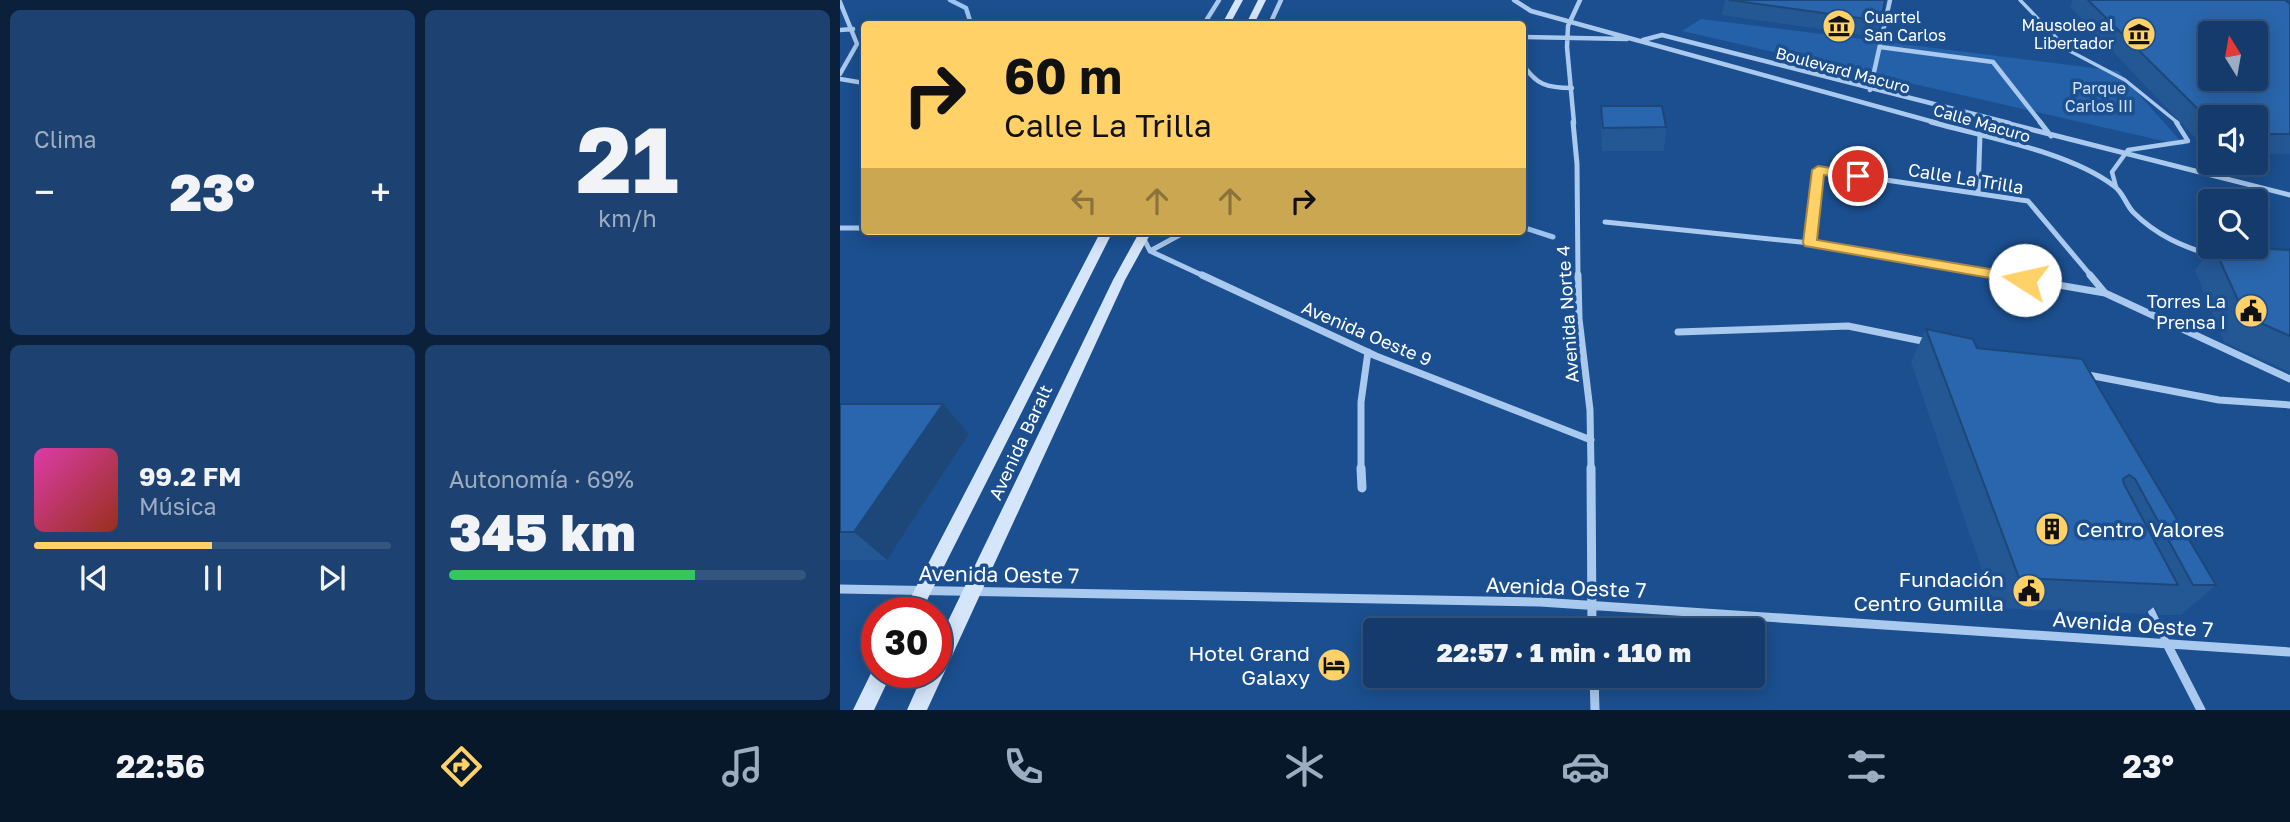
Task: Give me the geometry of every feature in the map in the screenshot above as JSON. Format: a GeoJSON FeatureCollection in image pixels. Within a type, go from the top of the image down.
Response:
{"type":"FeatureCollection","features":[{"type":"Feature","properties":{"kind":"main road"},"geometry":{"type":"LineString","coordinates":[[1228,21],[1240,0]]}},
{"type":"Feature","properties":{"kind":"main road"},"geometry":{"type":"LineString","coordinates":[[1252,21],[1262,0]]}},
{"type":"Feature","properties":{"kind":"main road","name":"Avenida Baralt"},"geometry":{"type":"LineString","coordinates":[[920,597],[1105,235]]}},
{"type":"Feature","properties":{"kind":"main road","name":"Avenida Baralt"},"geometry":{"type":"LineString","coordinates":[[952,634],[1119,280],[1149,238]]}},
{"type":"Feature","properties":{"kind":"main road"},"geometry":{"type":"LineString","coordinates":[[863,710],[874,688]]}},
{"type":"Feature","properties":{"kind":"main road"},"geometry":{"type":"LineString","coordinates":[[917,710],[927,688]]}},
{"type":"Feature","properties":{"kind":"street"},"geometry":{"type":"LineString","coordinates":[[1207,21],[1219,0]]}},
{"type":"Feature","properties":{"kind":"street"},"geometry":{"type":"LineString","coordinates":[[1271,21],[1281,0]]}},
{"type":"Feature","properties":{"kind":"street","name":"Boulevard Macuro"},"geometry":{"type":"LineString","coordinates":[[1514,0],[1531,10],[1642,40],[1662,35],[2290,195]]}},
{"type":"Feature","properties":{"kind":"street","name":"Avenida Norte 4"},"geometry":{"type":"LineString","coordinates":[[1580,0],[1567,31],[1577,170],[1579,319],[1591,440],[1592,618]]}},
{"type":"Feature","properties":{"kind":"street"},"geometry":{"type":"LineString","coordinates":[[1870,90],[1890,0]]}},
{"type":"Feature","properties":{"kind":"street"},"geometry":{"type":"LineString","coordinates":[[840,2],[857,44],[840,77],[861,82]]}},
{"type":"Feature","properties":{"kind":"street"},"geometry":{"type":"LineString","coordinates":[[840,30],[853,29]]}},
{"type":"Feature","properties":{"kind":"street"},"geometry":{"type":"LineString","coordinates":[[1526,37],[1642,40]]}},
{"type":"Feature","properties":{"kind":"street","name":"Calle Macuro"},"geometry":{"type":"LineString","coordinates":[[1642,40],[2059,158],[2116,187],[2131,210],[2155,232],[2177,244],[2198,251]]}},
{"type":"Feature","properties":{"kind":"street"},"geometry":{"type":"LineString","coordinates":[[1880,47],[1993,62],[2051,136]]}},
{"type":"Feature","properties":{"kind":"street"},"geometry":{"type":"LineString","coordinates":[[1526,70],[1534,82],[1542,87],[1572,88]]}},
{"type":"Feature","properties":{"kind":"street"},"geometry":{"type":"LineString","coordinates":[[1978,193],[1980,135]]}},
{"type":"Feature","properties":{"kind":"street","name":"Calle La Trilla"},"geometry":{"type":"LineString","coordinates":[[1810,243],[1818,170],[2028,201],[2105,293],[2290,379]]}},
{"type":"Feature","properties":{"kind":"street"},"geometry":{"type":"LineString","coordinates":[[1605,222],[1810,243],[2105,293]]}},
{"type":"Feature","properties":{"kind":"street"},"geometry":{"type":"LineString","coordinates":[[840,228],[861,228]]}},
{"type":"Feature","properties":{"kind":"street","name":"Avenida Oeste 9"},"geometry":{"type":"LineString","coordinates":[[1149,238],[1368,352],[1591,440]]}},
{"type":"Feature","properties":{"kind":"street"},"geometry":{"type":"LineString","coordinates":[[1678,332],[1848,326],[1942,345]]}},
{"type":"Feature","properties":{"kind":"street"},"geometry":{"type":"LineString","coordinates":[[1362,488],[1364,366],[1368,352]]}},
{"type":"Feature","properties":{"kind":"street"},"geometry":{"type":"LineString","coordinates":[[2076,372],[2219,400],[2290,405]]}},
{"type":"Feature","properties":{"kind":"street","name":"Avenida Oeste 7"},"geometry":{"type":"LineString","coordinates":[[840,589],[1591,605],[2290,652]]}},
{"type":"Feature","properties":{"kind":"street"},"geometry":{"type":"LineString","coordinates":[[2167,644],[2201,710]]}},
{"type":"Feature","properties":{"kind":"street"},"geometry":{"type":"LineString","coordinates":[[1594,688],[1595,710]]}},
{"type":"Feature","properties":{"kind":"lane"},"geometry":{"type":"LineString","coordinates":[[2020,0],[2068,50],[2126,80],[2180,125],[2188,137],[2188,141],[2180,143],[2128,150],[2112,172],[2116,187]]}},
{"type":"Feature","properties":{"kind":"lane"},"geometry":{"type":"LineString","coordinates":[[2145,598],[2167,644]]}},
{"type":"Feature","properties":{"kind":"green space","name":"Parque Carlos III"},"geometry":{"type":"Polygon","coordinates":[[[1701,19],[2118,71],[2185,146],[1682,31],[1701,19]]]}},
{"type":"Feature","properties":{"kind":"building"},"geometry":{"type":"Polygon","coordinates":[[[1729,0],[1885,0],[1881,21],[1729,0]]]}},
{"type":"Feature","properties":{"kind":"building"},"geometry":{"type":"Polygon","coordinates":[[[2088,0],[2285,0],[2290,4],[2290,134],[2268,134],[2268,105],[2198,105],[2198,109],[2088,0]]]}},
{"type":"Feature","properties":{"kind":"building"},"geometry":{"type":"Polygon","coordinates":[[[1601,106],[1662,106],[1666,127],[1603,128],[1601,106]]]}},
{"type":"Feature","properties":{"kind":"building"},"geometry":{"type":"Polygon","coordinates":[[[2268,249],[2290,250],[2290,336],[2245,316],[2219,259],[2268,259],[2268,249]]]}},
{"type":"Feature","properties":{"kind":"building","name":"Centro Valores"},"geometry":{"type":"Polygon","coordinates":[[[1926,329],[1973,339],[1977,348],[2082,359],[2216,585],[2193,585],[2135,479],[2129,475],[2123,479],[2124,484],[2178,585],[2019,578],[1926,329]]]}},
{"type":"Feature","properties":{"kind":"building"},"geometry":{"type":"Polygon","coordinates":[[[840,404],[943,404],[854,532],[840,532],[840,404]]]}},
{"type":"Feature","properties":{"kind":"waterway"},"geometry":{"type":"LineString","coordinates":[[950,0],[966,8],[970,21]]}},
{"type":"Feature","properties":{"kind":"waterway"},"geometry":{"type":"LineString","coordinates":[[1526,228],[1553,237]]}},
{"type":"Feature","properties":{"kind":"place","name":"Cuartel San Carlos"},"geometry":{"type":"Point","coordinates":[1839,26]}},
{"type":"Feature","properties":{"kind":"place","name":"Mausoleo al Libertador"},"geometry":{"type":"Point","coordinates":[2139,34]}},
{"type":"Feature","properties":{"kind":"place","name":"Torres La Prensa I"},"geometry":{"type":"Point","coordinates":[2251,311]}},
{"type":"Feature","properties":{"kind":"place","name":"Centro Valores"},"geometry":{"type":"Point","coordinates":[2052,529]}},
{"type":"Feature","properties":{"kind":"place","name":"Fundación Centro Gumilla"},"geometry":{"type":"Point","coordinates":[2029,591]}},
{"type":"Feature","properties":{"kind":"place","name":"Hotel Grand Galaxy"},"geometry":{"type":"Point","coordinates":[1334,665]}},
{"type":"Feature","properties":{"kind":"route"},"geometry":{"type":"LineString","coordinates":[[1858,176],[1818,170],[1810,243],[2025,280]]}}]}
